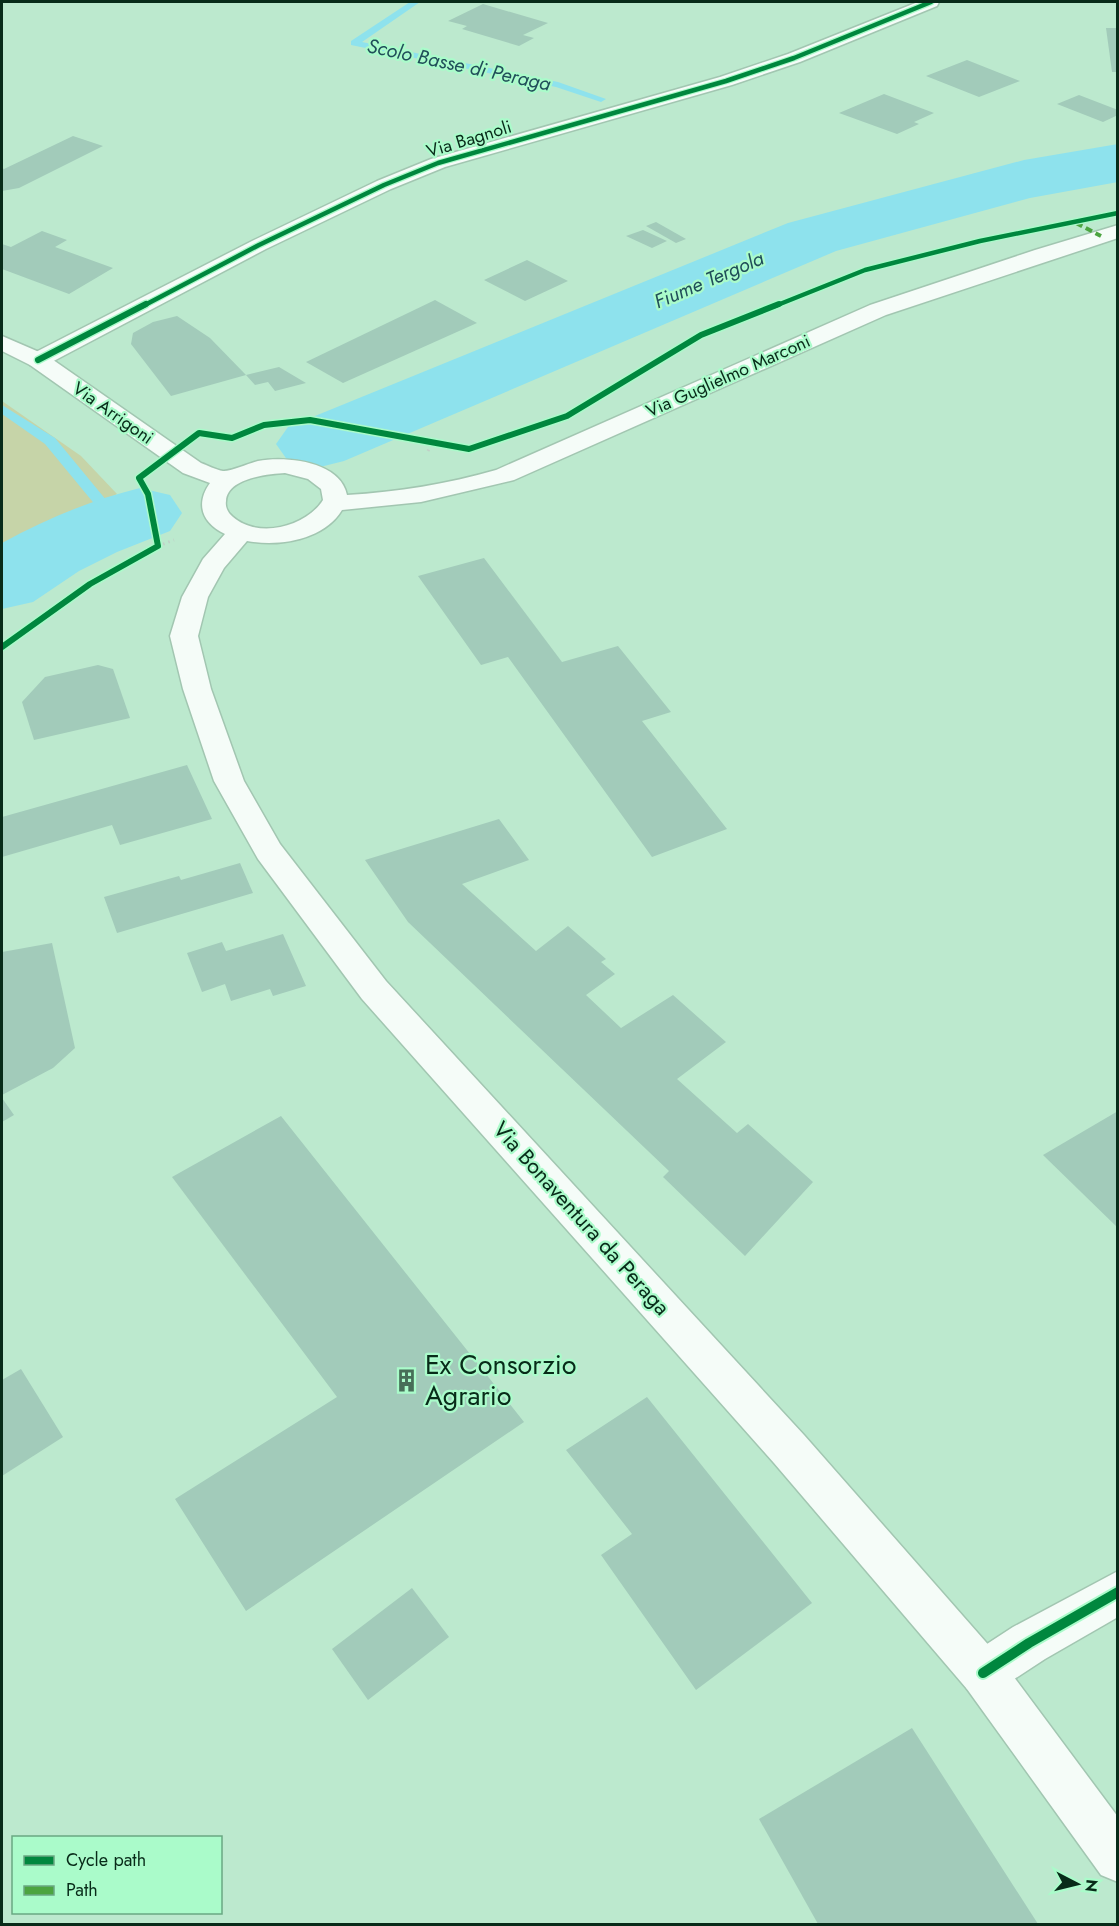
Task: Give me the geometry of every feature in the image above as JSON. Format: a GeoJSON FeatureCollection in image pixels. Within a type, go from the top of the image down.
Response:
{"type":"FeatureCollection","features":[{"type":"Feature","properties":{"kind":"main road","name":"Via Bagnoli"},"geometry":{"type":"LineString","coordinates":[[38,360],[259,245],[384,185],[438,163],[726,81],[794,58],[931,2]]}},
{"type":"Feature","properties":{"kind":"main road","name":"Via Guglielmo Marconi"},"geometry":{"type":"LineString","coordinates":[[335,503],[418,496],[505,475],[878,310],[1042,254],[1118,231]]}},
{"type":"Feature","properties":{"kind":"main road","name":"Via Arrigoni"},"geometry":{"type":"LineString","coordinates":[[2,343],[38,360],[192,468],[226,481]]}},
{"type":"Feature","properties":{"kind":"main road"},"geometry":{"type":"LineString","coordinates":[[285,466],[303,468],[318,474],[329,482],[335,492],[335,503],[329,514],[316,523],[299,531],[280,535],[241,532],[223,524],[215,515],[213,505],[214,495],[226,481],[248,471],[285,466]]}},
{"type":"Feature","properties":{"kind":"main road","name":"Via Bonaventura da Peraga"},"geometry":{"type":"LineString","coordinates":[[241,532],[212,565],[195,597],[184,636],[197,689],[229,781],[269,851],[374,990],[789,1449],[983,1673],[1118,1858]]}},
{"type":"Feature","properties":{"kind":"main road"},"geometry":{"type":"LineString","coordinates":[[983,1673],[1029,1643],[1118,1592]]}},
{"type":"Feature","properties":{"kind":"green space"},"geometry":{"type":"Polygon","coordinates":[[[2,401],[81,456],[117,494],[2,557],[2,401]]]}},
{"type":"Feature","properties":{"kind":"building"},"geometry":{"type":"Polygon","coordinates":[[[483,4],[548,23],[523,35],[534,38],[519,46],[462,29],[467,26],[448,21],[483,4]]]}},
{"type":"Feature","properties":{"kind":"building"},"geometry":{"type":"Polygon","coordinates":[[[1106,28],[1118,28],[1118,72],[1112,72],[1106,28]]]}},
{"type":"Feature","properties":{"kind":"building"},"geometry":{"type":"Polygon","coordinates":[[[967,60],[1020,81],[979,97],[926,76],[967,60]]]}},
{"type":"Feature","properties":{"kind":"building"},"geometry":{"type":"Polygon","coordinates":[[[884,94],[934,113],[914,122],[919,124],[897,134],[839,113],[884,94]]]}},
{"type":"Feature","properties":{"kind":"building"},"geometry":{"type":"Polygon","coordinates":[[[1079,95],[1118,110],[1118,115],[1103,122],[1057,104],[1079,95]]]}},
{"type":"Feature","properties":{"kind":"building"},"geometry":{"type":"Polygon","coordinates":[[[73,136],[103,146],[19,188],[2,191],[2,168],[73,136]]]}},
{"type":"Feature","properties":{"kind":"building"},"geometry":{"type":"Polygon","coordinates":[[[656,222],[686,239],[676,243],[646,226],[656,222]]]}},
{"type":"Feature","properties":{"kind":"building"},"geometry":{"type":"Polygon","coordinates":[[[643,230],[667,241],[652,248],[626,236],[643,230]]]}},
{"type":"Feature","properties":{"kind":"building"},"geometry":{"type":"Polygon","coordinates":[[[42,231],[67,240],[55,247],[113,268],[69,294],[2,269],[2,244],[11,247],[42,231]]]}},
{"type":"Feature","properties":{"kind":"building"},"geometry":{"type":"Polygon","coordinates":[[[527,260],[568,281],[525,301],[484,280],[527,260]]]}},
{"type":"Feature","properties":{"kind":"building"},"geometry":{"type":"Polygon","coordinates":[[[435,300],[477,323],[343,383],[306,362],[435,300]]]}},
{"type":"Feature","properties":{"kind":"building"},"geometry":{"type":"Polygon","coordinates":[[[177,316],[210,338],[246,375],[171,396],[131,344],[133,333],[153,322],[177,316]]]}},
{"type":"Feature","properties":{"kind":"building"},"geometry":{"type":"Polygon","coordinates":[[[279,367],[306,383],[275,391],[268,382],[255,385],[246,375],[279,367]]]}},
{"type":"Feature","properties":{"kind":"building"},"geometry":{"type":"Polygon","coordinates":[[[484,558],[562,662],[618,646],[671,712],[642,721],[727,829],[652,857],[508,657],[481,665],[418,576],[484,558]]]}},
{"type":"Feature","properties":{"kind":"building"},"geometry":{"type":"Polygon","coordinates":[[[98,665],[113,669],[130,718],[34,740],[22,702],[45,677],[98,665]]]}},
{"type":"Feature","properties":{"kind":"building"},"geometry":{"type":"Polygon","coordinates":[[[187,765],[212,819],[120,845],[112,825],[2,857],[2,817],[187,765]]]}},
{"type":"Feature","properties":{"kind":"building"},"geometry":{"type":"Polygon","coordinates":[[[499,819],[529,860],[462,884],[536,951],[568,926],[606,959],[601,962],[615,974],[586,995],[621,1028],[673,995],[726,1042],[677,1079],[737,1133],[748,1124],[813,1182],[745,1256],[663,1177],[669,1171],[408,922],[365,860],[499,819]]]}},
{"type":"Feature","properties":{"kind":"building"},"geometry":{"type":"Polygon","coordinates":[[[240,863],[253,893],[117,933],[104,897],[179,876],[181,880],[240,863]]]}},
{"type":"Feature","properties":{"kind":"building"},"geometry":{"type":"Polygon","coordinates":[[[283,934],[306,986],[273,996],[270,989],[231,1001],[225,984],[202,992],[187,953],[222,942],[226,951],[283,934]]]}},
{"type":"Feature","properties":{"kind":"building"},"geometry":{"type":"Polygon","coordinates":[[[52,943],[75,1048],[53,1068],[2,1095],[2,952],[52,943]]]}},
{"type":"Feature","properties":{"kind":"building"},"geometry":{"type":"Polygon","coordinates":[[[2,1098],[14,1115],[2,1122],[2,1098]]]}},
{"type":"Feature","properties":{"kind":"building"},"geometry":{"type":"Polygon","coordinates":[[[1118,1111],[1118,1228],[1043,1155],[1118,1111]]]}},
{"type":"Feature","properties":{"kind":"building","name":"Ex Consorzio Agrario"},"geometry":{"type":"Polygon","coordinates":[[[281,1116],[524,1422],[246,1611],[175,1499],[337,1397],[172,1177],[281,1116]]]}},
{"type":"Feature","properties":{"kind":"building"},"geometry":{"type":"Polygon","coordinates":[[[21,1369],[63,1437],[2,1476],[2,1380],[21,1369]]]}},
{"type":"Feature","properties":{"kind":"building"},"geometry":{"type":"Polygon","coordinates":[[[647,1397],[812,1603],[696,1690],[601,1555],[632,1534],[566,1450],[647,1397]]]}},
{"type":"Feature","properties":{"kind":"building"},"geometry":{"type":"Polygon","coordinates":[[[412,1588],[449,1637],[368,1700],[332,1649],[412,1588]]]}},
{"type":"Feature","properties":{"kind":"building"},"geometry":{"type":"Polygon","coordinates":[[[912,1728],[1038,1924],[818,1924],[759,1819],[912,1728]]]}},
{"type":"Feature","properties":{"kind":"waterway","name":"Scolo Basse di Peraga"},"geometry":{"type":"LineString","coordinates":[[415,2],[354,43],[558,85],[601,99]]}},
{"type":"Feature","properties":{"kind":"waterway","name":"Fiume Tergola"},"geometry":{"type":"LineString","coordinates":[[316,444],[812,237],[1024,180],[1118,163]]}},
{"type":"Feature","properties":{"kind":"waterway"},"geometry":{"type":"LineString","coordinates":[[2,409],[50,441],[116,521]]}},
{"type":"Feature","properties":{"kind":"waterway","name":"Fiume Tergola"},"geometry":{"type":"LineString","coordinates":[[2,583],[49,552],[140,513]]}},
{"type":"Feature","properties":{"kind":"marked path"},"geometry":{"type":"LineString","coordinates":[[1076,223],[1101,236]]}},
{"type":"Feature","properties":{"kind":"cycle path"},"geometry":{"type":"LineString","coordinates":[[38,360],[259,245],[384,185],[438,163],[726,81],[794,58],[931,2]]}},
{"type":"Feature","properties":{"kind":"cycle path"},"geometry":{"type":"LineString","coordinates":[[2,647],[90,584],[158,546],[148,494],[139,478],[199,433],[232,438],[264,425],[310,420],[469,449],[567,416],[701,335],[865,270],[980,241],[1118,213]]}},
{"type":"Feature","properties":{"kind":"cycle path"},"geometry":{"type":"LineString","coordinates":[[983,1673],[1029,1643],[1118,1592]]}},
{"type":"Feature","properties":{"kind":"place","name":"Ex Consorzio Agrario"},"geometry":{"type":"Point","coordinates":[407,1380]}}]}
